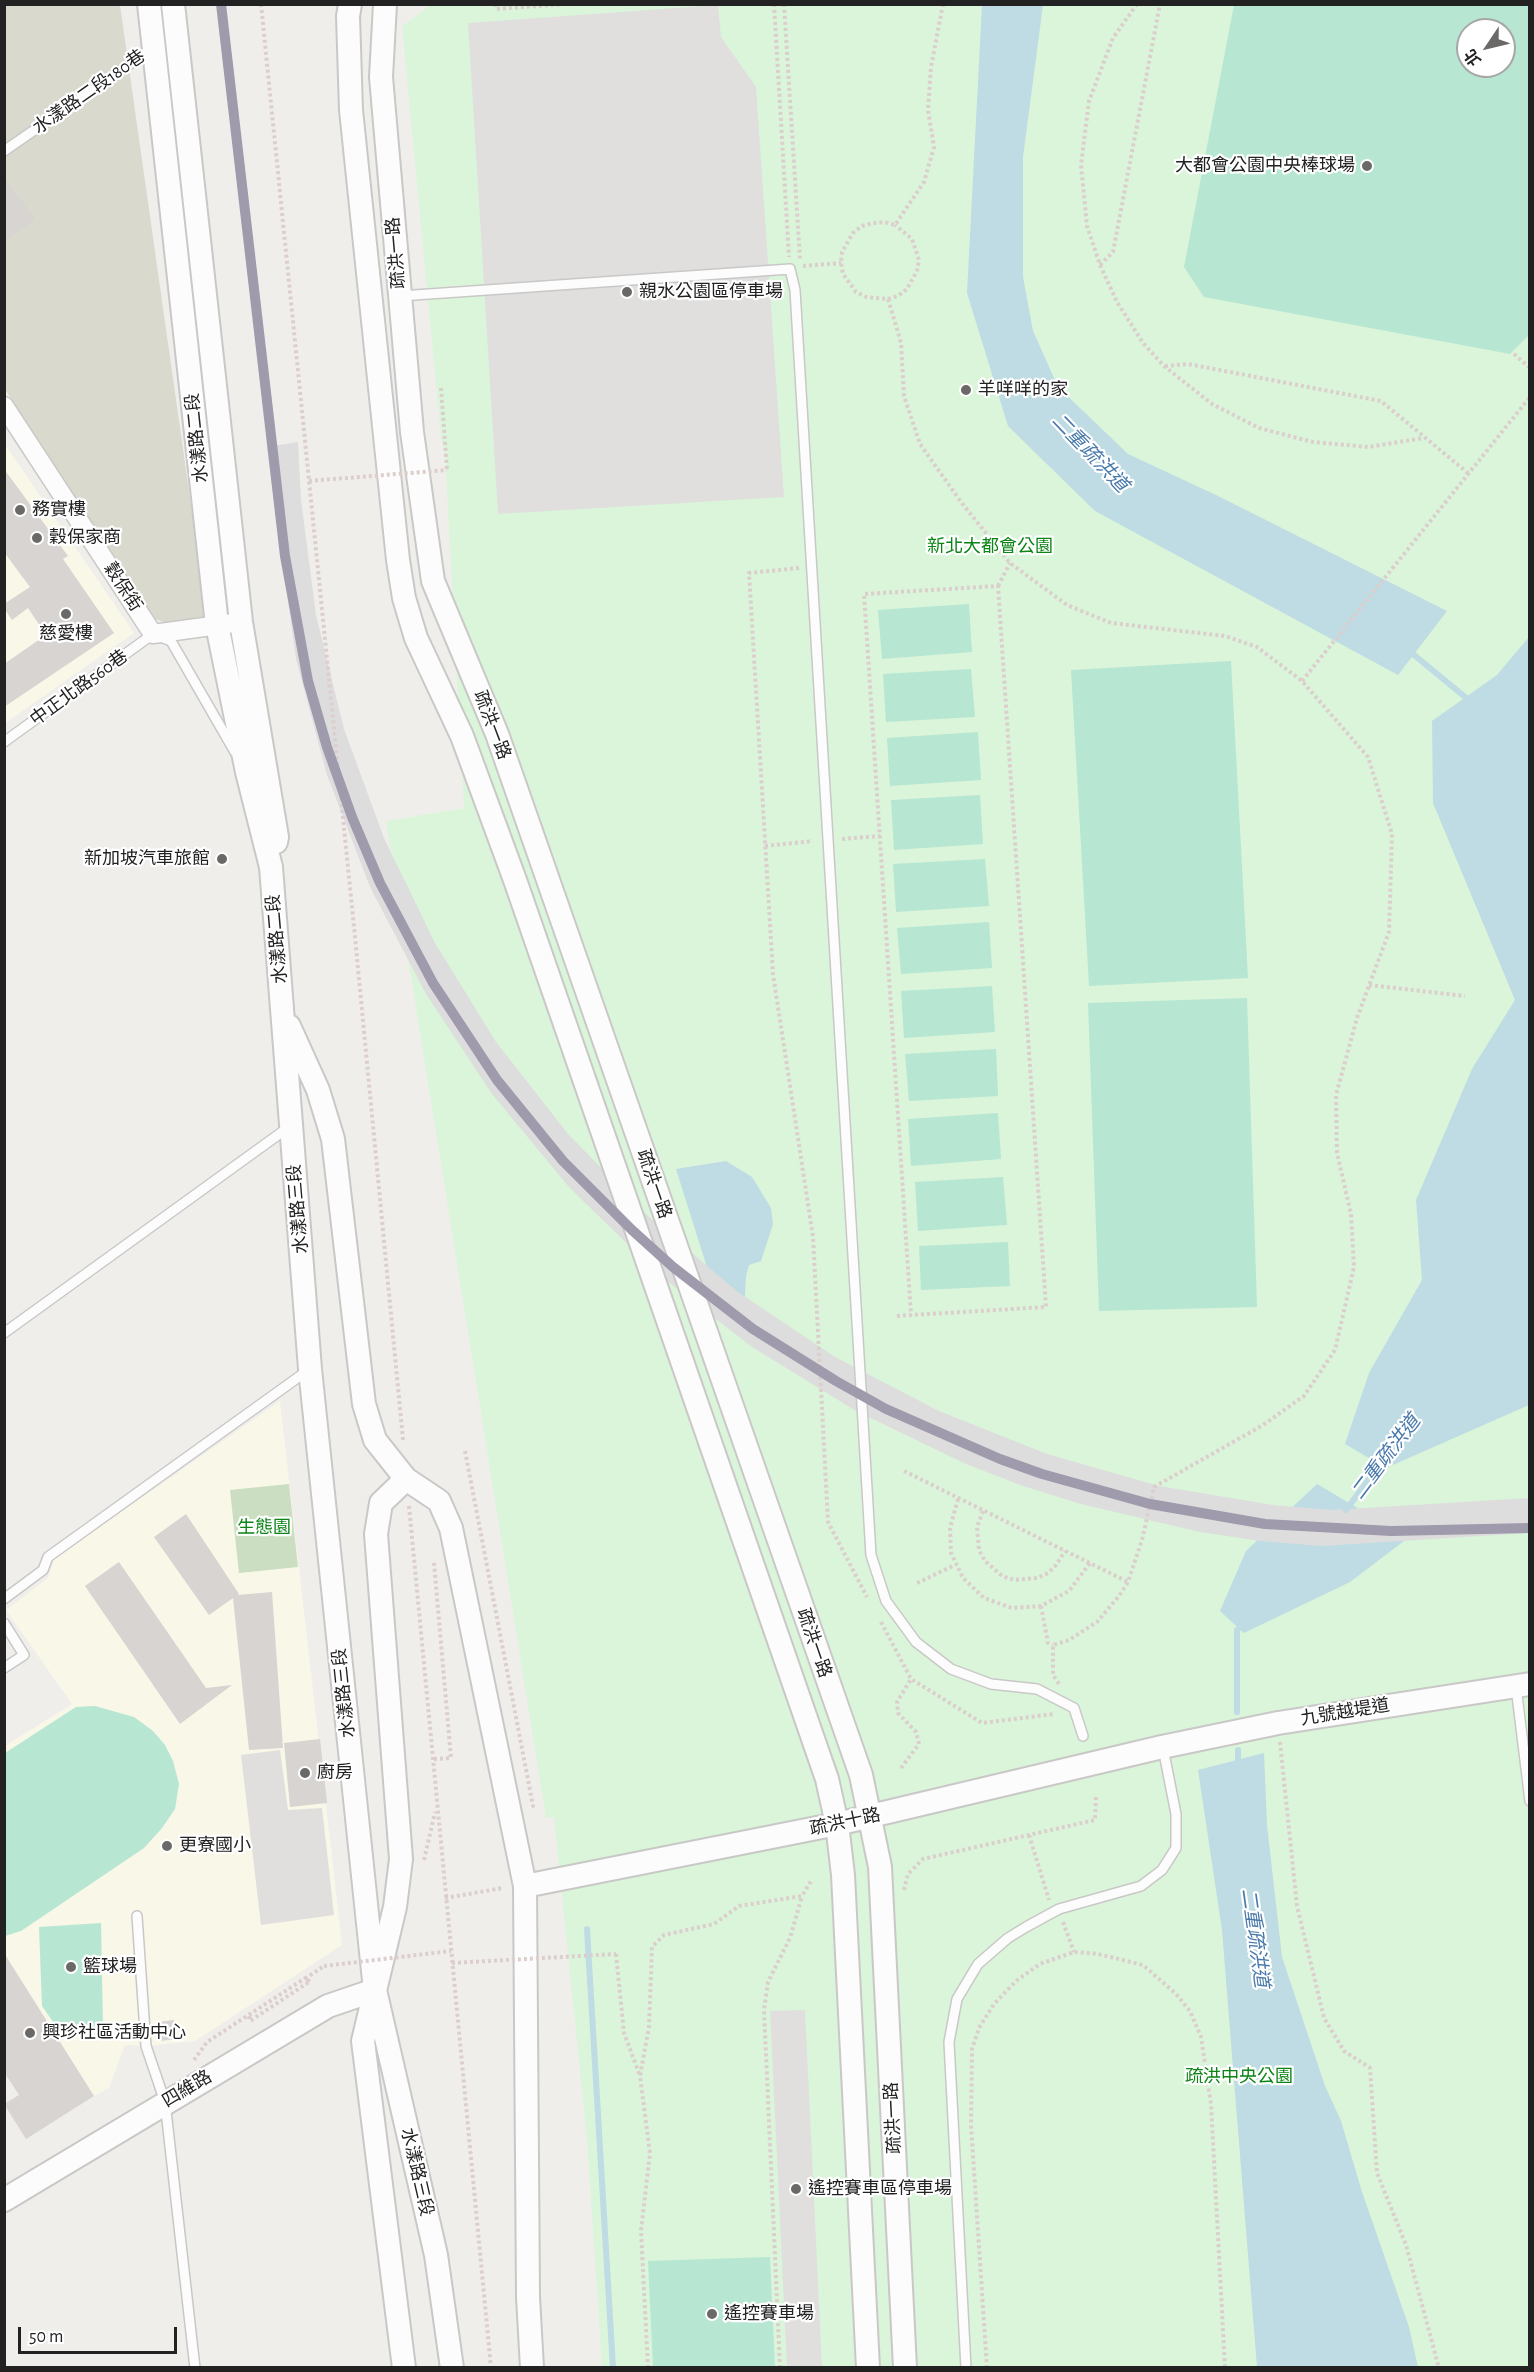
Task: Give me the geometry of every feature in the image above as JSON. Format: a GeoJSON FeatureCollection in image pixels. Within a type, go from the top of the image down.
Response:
{"type":"FeatureCollection","features":[{"type":"Feature","properties":{"kind":"street","name":"水漾路二段"},"geometry":{"type":"LineString","coordinates":[[149,4],[164,42],[241,622],[277,837],[271,867]]}},
{"type":"Feature","properties":{"kind":"street","name":"水漾路二段"},"geometry":{"type":"LineString","coordinates":[[172,4],[164,42],[217,625],[247,772],[271,867],[282,1011]]}},
{"type":"Feature","properties":{"kind":"street","name":"疏洪一路"},"geometry":{"type":"LineString","coordinates":[[350,4],[348,16],[351,110],[398,560],[404,598],[416,638],[462,736],[515,880],[823,1769],[837,1824],[843,1875],[868,2367]]}},
{"type":"Feature","properties":{"kind":"street","name":"疏洪一路"},"geometry":{"type":"LineString","coordinates":[[385,4],[381,77],[412,432],[433,581],[497,734],[861,1775],[880,1867],[905,2367]]}},
{"type":"Feature","properties":{"kind":"street","name":"穀保街"},"geometry":{"type":"LineString","coordinates":[[4,406],[153,634]]}},
{"type":"Feature","properties":{"kind":"street"},"geometry":{"type":"LineString","coordinates":[[153,634],[241,622]]}},
{"type":"Feature","properties":{"kind":"street"},"geometry":{"type":"LineString","coordinates":[[282,1011],[318,1090],[333,1139],[364,1404],[375,1440],[406,1479],[439,1501],[451,1528],[515,1887],[531,2367]]}},
{"type":"Feature","properties":{"kind":"street","name":"水漾路三段"},"geometry":{"type":"LineString","coordinates":[[282,1011],[310,1369],[375,1990],[436,2255],[452,2367]]}},
{"type":"Feature","properties":{"kind":"street"},"geometry":{"type":"LineString","coordinates":[[404,2367],[363,2041],[395,1907],[401,1858],[376,1534],[381,1503],[406,1479]]}},
{"type":"Feature","properties":{"kind":"street","name":"九號越堤道"},"geometry":{"type":"LineString","coordinates":[[1162,1747],[1278,1723],[1523,1685]]}},
{"type":"Feature","properties":{"kind":"street","name":"疏洪十路"},"geometry":{"type":"LineString","coordinates":[[515,1887],[870,1817],[1162,1747]]}},
{"type":"Feature","properties":{"kind":"street","name":"四維路"},"geometry":{"type":"LineString","coordinates":[[4,2200],[328,2006],[375,1990]]}},
{"type":"Feature","properties":{"kind":"street"},"geometry":{"type":"LineString","coordinates":[[440,2367],[448,2338]]}},
{"type":"Feature","properties":{"kind":"lane","name":"水漾路二段180巷"},"geometry":{"type":"LineString","coordinates":[[4,151],[164,42]]}},
{"type":"Feature","properties":{"kind":"lane"},"geometry":{"type":"LineString","coordinates":[[400,296],[790,269],[795,290],[872,1555],[886,1601],[916,1642],[951,1669],[991,1684],[1037,1689],[1074,1708],[1083,1736]]}},
{"type":"Feature","properties":{"kind":"lane"},"geometry":{"type":"LineString","coordinates":[[153,634],[171,641],[247,772]]}},
{"type":"Feature","properties":{"kind":"lane","name":"中正北路560巷"},"geometry":{"type":"LineString","coordinates":[[4,742],[153,634]]}},
{"type":"Feature","properties":{"kind":"lane"},"geometry":{"type":"LineString","coordinates":[[4,1333],[291,1126]]}},
{"type":"Feature","properties":{"kind":"lane"},"geometry":{"type":"LineString","coordinates":[[4,1599],[43,1570],[48,1557],[310,1369]]}},
{"type":"Feature","properties":{"kind":"lane"},"geometry":{"type":"LineString","coordinates":[[4,1623],[24,1655],[4,1668]]}},
{"type":"Feature","properties":{"kind":"lane"},"geometry":{"type":"LineString","coordinates":[[1523,1685],[1530,1801]]}},
{"type":"Feature","properties":{"kind":"lane"},"geometry":{"type":"LineString","coordinates":[[966,2367],[949,2042],[957,1999],[978,1964],[1008,1938],[1056,1910],[1140,1886],[1162,1870],[1176,1848],[1176,1814],[1162,1747]]}},
{"type":"Feature","properties":{"kind":"lane"},"geometry":{"type":"LineString","coordinates":[[137,1916],[146,2046],[165,2102],[195,2367]]}},
{"type":"Feature","properties":{"kind":"path"},"geometry":{"type":"LineString","coordinates":[[261,4],[403,1443]]}},
{"type":"Feature","properties":{"kind":"path"},"geometry":{"type":"LineString","coordinates":[[495,4],[496,9],[566,4]]}},
{"type":"Feature","properties":{"kind":"path"},"geometry":{"type":"LineString","coordinates":[[774,4],[790,269]]}},
{"type":"Feature","properties":{"kind":"path"},"geometry":{"type":"LineString","coordinates":[[784,4],[801,266],[841,263]]}},
{"type":"Feature","properties":{"kind":"path"},"geometry":{"type":"LineString","coordinates":[[895,225],[924,182],[934,147],[928,110],[931,67],[943,4]]}},
{"type":"Feature","properties":{"kind":"path"},"geometry":{"type":"LineString","coordinates":[[1137,4],[1113,38],[1089,101],[1081,165],[1087,226],[1100,265],[1122,310],[1143,343],[1164,366],[1212,404],[1259,428],[1313,442],[1368,447],[1424,438]]}},
{"type":"Feature","properties":{"kind":"path"},"geometry":{"type":"LineString","coordinates":[[1100,265],[1113,252],[1160,4]]}},
{"type":"Feature","properties":{"kind":"path"},"geometry":{"type":"LineString","coordinates":[[884,222],[895,225],[912,239],[918,260],[917,271],[907,289],[898,296],[888,299],[866,297],[856,292],[843,274],[841,263],[846,242],[862,226],[884,222]]}},
{"type":"Feature","properties":{"kind":"path"},"geometry":{"type":"LineString","coordinates":[[888,299],[901,343],[904,396],[920,444],[961,502],[1010,563],[1067,605],[1111,623],[1225,636],[1257,647],[1302,681],[1368,757],[1392,834],[1389,932],[1357,1018],[1336,1095],[1337,1153],[1351,1214],[1354,1267],[1335,1350],[1304,1396],[1263,1425],[1154,1487],[1142,1540],[1128,1581],[1119,1596],[1097,1622],[1076,1636],[1053,1645]]}},
{"type":"Feature","properties":{"kind":"path"},"geometry":{"type":"LineString","coordinates":[[1514,354],[1530,368]]}},
{"type":"Feature","properties":{"kind":"path"},"geometry":{"type":"LineString","coordinates":[[1164,366],[1188,364],[1381,401],[1469,474]]}},
{"type":"Feature","properties":{"kind":"path"},"geometry":{"type":"LineString","coordinates":[[309,481],[447,470],[441,388]]}},
{"type":"Feature","properties":{"kind":"path"},"geometry":{"type":"LineString","coordinates":[[1302,681],[1530,397]]}},
{"type":"Feature","properties":{"kind":"path"},"geometry":{"type":"LineString","coordinates":[[897,1316],[1046,1307],[998,586],[1010,563]]}},
{"type":"Feature","properties":{"kind":"path"},"geometry":{"type":"LineString","coordinates":[[812,567],[749,573],[773,974],[813,1237],[828,1522],[872,1606]]}},
{"type":"Feature","properties":{"kind":"path"},"geometry":{"type":"LineString","coordinates":[[911,1315],[864,594],[998,586]]}},
{"type":"Feature","properties":{"kind":"path"},"geometry":{"type":"LineString","coordinates":[[1369,985],[1465,996]]}},
{"type":"Feature","properties":{"kind":"path"},"geometry":{"type":"LineString","coordinates":[[465,1451],[533,1806]]}},
{"type":"Feature","properties":{"kind":"path"},"geometry":{"type":"LineString","coordinates":[[904,1471],[1128,1581]]}},
{"type":"Feature","properties":{"kind":"path"},"geometry":{"type":"LineString","coordinates":[[958,1499],[949,1540],[955,1565],[972,1589],[984,1598],[1012,1608],[1041,1606],[1069,1591],[1090,1563]]}},
{"type":"Feature","properties":{"kind":"path"},"geometry":{"type":"LineString","coordinates":[[409,1505],[491,2367]]}},
{"type":"Feature","properties":{"kind":"path"},"geometry":{"type":"LineString","coordinates":[[983,1511],[977,1527],[979,1550],[985,1560],[1002,1576],[1014,1580],[1037,1578],[1048,1573],[1065,1551]]}},
{"type":"Feature","properties":{"kind":"path"},"geometry":{"type":"LineString","coordinates":[[917,1583],[955,1565]]}},
{"type":"Feature","properties":{"kind":"path"},"geometry":{"type":"LineString","coordinates":[[1041,1606],[1048,1642],[1053,1645]]}},
{"type":"Feature","properties":{"kind":"path"},"geometry":{"type":"LineString","coordinates":[[878,1616],[911,1679],[982,1723],[1045,1716],[1074,1708],[1053,1675],[1053,1645]]}},
{"type":"Feature","properties":{"kind":"path"},"geometry":{"type":"LineString","coordinates":[[901,1768],[919,1744],[916,1732],[898,1713],[897,1702],[911,1679]]}},
{"type":"Feature","properties":{"kind":"path"},"geometry":{"type":"LineString","coordinates":[[1278,1723],[1297,1906],[1324,2018],[1344,2051],[1370,2068],[1377,2173],[1406,2245],[1439,2367]]}},
{"type":"Feature","properties":{"kind":"path"},"geometry":{"type":"LineString","coordinates":[[1029,1835],[1074,1952]]}},
{"type":"Feature","properties":{"kind":"path"},"geometry":{"type":"LineString","coordinates":[[780,2367],[764,2010],[768,1982],[790,1938],[802,1896],[811,1881]]}},
{"type":"Feature","properties":{"kind":"path"},"geometry":{"type":"LineString","coordinates":[[445,1898],[515,1887]]}},
{"type":"Feature","properties":{"kind":"path"},"geometry":{"type":"LineString","coordinates":[[640,2076],[649,2027],[652,1947],[664,1935],[714,1924],[739,1906],[802,1896]]}},
{"type":"Feature","properties":{"kind":"path"},"geometry":{"type":"LineString","coordinates":[[207,2042],[307,1977],[309,1982],[250,2020],[248,2016],[305,1979],[314,1973],[324,1966],[451,1951]]}},
{"type":"Feature","properties":{"kind":"path"},"geometry":{"type":"LineString","coordinates":[[987,2367],[971,2125],[972,2049],[979,2028],[994,2004],[1016,1982],[1040,1964],[1074,1952],[1098,1954],[1143,1965],[1175,1993],[1190,2012],[1202,2037],[1211,2104],[1225,2367]]}},
{"type":"Feature","properties":{"kind":"path"},"geometry":{"type":"LineString","coordinates":[[452,1962],[616,1954],[624,2033],[640,2076],[650,2154],[641,2231],[648,2367]]}},
{"type":"Feature","properties":{"kind":"shaded area"},"geometry":{"type":"Polygon","coordinates":[[[5,5],[120,5],[210,639],[147,616],[5,389],[5,5]]]}},
{"type":"Feature","properties":{"kind":"shaded area","name":"親水公園區停車場"},"geometry":{"type":"Polygon","coordinates":[[[718,5],[721,37],[756,87],[784,497],[498,514],[468,23],[718,5]]]}},
{"type":"Feature","properties":{"kind":"shaded area","name":"穀保家商"},"geometry":{"type":"Polygon","coordinates":[[[4,443],[134,633],[5,723],[4,723],[4,443]]]}},
{"type":"Feature","properties":{"kind":"shaded area","name":"更寮國小"},"geometry":{"type":"Polygon","coordinates":[[[280,1401],[342,1945],[195,2041],[146,2046],[125,2045],[109,2088],[94,2096],[23,1983],[5,1994],[5,1746],[72,1704],[6,1610],[48,1578],[54,1559],[280,1401]]]}},
{"type":"Feature","properties":{"kind":"shaded area"},"geometry":{"type":"Polygon","coordinates":[[[280,1750],[288,1810],[322,1808],[334,1915],[261,1925],[241,1755],[280,1750]]]}},
{"type":"Feature","properties":{"kind":"shaded area","name":"遙控賽車區停車場"},"geometry":{"type":"Polygon","coordinates":[[[805,2010],[822,2367],[787,2367],[770,2011],[805,2010]]]}},
{"type":"Feature","properties":{"kind":"green space","name":"新北大都會公園"},"geometry":{"type":"Polygon","coordinates":[[[427,5],[1529,5],[1529,2367],[602,2367],[587,2140],[554,1817],[546,1818],[386,821],[464,808],[445,453],[441,437],[402,26],[427,8],[427,5]]]}},
{"type":"Feature","properties":{"kind":"green space","name":"大都會公園中央棒球場"},"geometry":{"type":"Polygon","coordinates":[[[1234,5],[1529,5],[1529,335],[1510,354],[1204,297],[1184,267],[1234,5]]]}},
{"type":"Feature","properties":{"kind":"green space"},"geometry":{"type":"Polygon","coordinates":[[[969,604],[972,652],[882,659],[878,610],[969,604]]]}},
{"type":"Feature","properties":{"kind":"green space"},"geometry":{"type":"Polygon","coordinates":[[[1231,661],[1248,978],[1089,986],[1071,670],[1231,661]]]}},
{"type":"Feature","properties":{"kind":"green space"},"geometry":{"type":"Polygon","coordinates":[[[971,669],[975,717],[886,722],[883,674],[971,669]]]}},
{"type":"Feature","properties":{"kind":"green space"},"geometry":{"type":"Polygon","coordinates":[[[978,732],[981,780],[890,786],[887,738],[978,732]]]}},
{"type":"Feature","properties":{"kind":"green space"},"geometry":{"type":"Polygon","coordinates":[[[980,795],[983,844],[894,850],[891,800],[980,795]]]}},
{"type":"Feature","properties":{"kind":"green space"},"geometry":{"type":"Polygon","coordinates":[[[985,859],[989,906],[896,912],[893,864],[985,859]]]}},
{"type":"Feature","properties":{"kind":"green space"},"geometry":{"type":"Polygon","coordinates":[[[989,922],[992,968],[901,974],[897,928],[989,922]]]}},
{"type":"Feature","properties":{"kind":"green space"},"geometry":{"type":"Polygon","coordinates":[[[992,986],[995,1032],[904,1038],[901,991],[992,986]]]}},
{"type":"Feature","properties":{"kind":"green space"},"geometry":{"type":"Polygon","coordinates":[[[1247,998],[1257,1307],[1099,1311],[1088,1003],[1247,998]]]}},
{"type":"Feature","properties":{"kind":"green space"},"geometry":{"type":"Polygon","coordinates":[[[996,1049],[998,1096],[909,1101],[905,1054],[996,1049]]]}},
{"type":"Feature","properties":{"kind":"green space"},"geometry":{"type":"Polygon","coordinates":[[[998,1113],[1001,1159],[911,1166],[908,1119],[998,1113]]]}},
{"type":"Feature","properties":{"kind":"green space"},"geometry":{"type":"Polygon","coordinates":[[[1003,1177],[1007,1225],[918,1231],[915,1182],[1003,1177]]]}},
{"type":"Feature","properties":{"kind":"green space"},"geometry":{"type":"Polygon","coordinates":[[[1008,1242],[1010,1286],[921,1290],[919,1246],[1008,1242]]]}},
{"type":"Feature","properties":{"kind":"green space","name":"生態園"},"geometry":{"type":"Polygon","coordinates":[[[289,1484],[298,1567],[239,1573],[230,1490],[289,1484]]]}},
{"type":"Feature","properties":{"kind":"green space"},"geometry":{"type":"Polygon","coordinates":[[[95,1706],[134,1717],[153,1731],[165,1745],[173,1761],[179,1784],[175,1809],[144,1848],[21,1931],[5,1936],[5,1753],[76,1707],[95,1706]]]}},
{"type":"Feature","properties":{"kind":"green space","name":"籃球場"},"geometry":{"type":"Polygon","coordinates":[[[101,1923],[103,2028],[58,2029],[42,2006],[39,1927],[101,1923]]]}},
{"type":"Feature","properties":{"kind":"green space","name":"遙控賽車場"},"geometry":{"type":"Polygon","coordinates":[[[770,2257],[775,2367],[653,2367],[648,2261],[770,2257]]]}},
{"type":"Feature","properties":{"kind":"water"},"geometry":{"type":"Polygon","coordinates":[[[982,5],[1043,5],[1023,157],[1023,277],[1033,331],[1058,387],[1128,454],[1218,496],[1447,611],[1398,675],[1095,511],[1008,426],[967,293],[982,5]]]}},
{"type":"Feature","properties":{"kind":"water"},"geometry":{"type":"Polygon","coordinates":[[[1529,637],[1529,1405],[1386,1468],[1345,1444],[1369,1373],[1422,1280],[1416,1200],[1472,1069],[1515,1000],[1433,803],[1432,721],[1497,675],[1529,637]]]}},
{"type":"Feature","properties":{"kind":"water"},"geometry":{"type":"Polygon","coordinates":[[[726,1161],[752,1177],[771,1208],[773,1224],[761,1261],[749,1265],[746,1276],[744,1316],[724,1321],[676,1169],[726,1161]]]}},
{"type":"Feature","properties":{"kind":"water"},"geometry":{"type":"Polygon","coordinates":[[[1317,1484],[1408,1538],[1350,1582],[1244,1633],[1220,1611],[1246,1551],[1317,1484]]]}},
{"type":"Feature","properties":{"kind":"water"},"geometry":{"type":"Polygon","coordinates":[[[1264,1753],[1267,1825],[1282,1957],[1325,2086],[1341,2121],[1362,2192],[1409,2327],[1418,2367],[1257,2367],[1222,1930],[1198,1770],[1264,1753]]]}},
{"type":"Feature","properties":{"kind":"pier"},"geometry":{"type":"Polygon","coordinates":[[[298,442],[301,500],[316,615],[344,729],[384,838],[435,943],[496,1042],[568,1134],[649,1217],[738,1292],[835,1357],[939,1411],[1047,1454],[1159,1486],[1273,1505],[1331,1510],[1529,1498],[1529,1533],[1321,1546],[1260,1541],[1200,1532],[1081,1504],[1023,1486],[966,1464],[856,1411],[752,1347],[656,1272],[569,1187],[492,1094],[426,994],[370,887],[327,775],[296,659],[267,447],[298,442]]]}},
{"type":"Feature","properties":{"kind":"building"},"geometry":{"type":"Polygon","coordinates":[[[4,177],[35,219],[4,242],[4,177]]]}},
{"type":"Feature","properties":{"kind":"building","name":"穀保家商"},"geometry":{"type":"Polygon","coordinates":[[[4,469],[68,556],[63,559],[114,633],[4,707],[4,664],[46,635],[28,608],[12,620],[4,608],[4,604],[30,587],[4,552],[4,469]]]}},
{"type":"Feature","properties":{"kind":"building"},"geometry":{"type":"Polygon","coordinates":[[[186,1514],[239,1594],[237,1595],[272,1592],[283,1748],[249,1750],[233,1598],[209,1615],[154,1537],[186,1514]]]}},
{"type":"Feature","properties":{"kind":"building"},"geometry":{"type":"Polygon","coordinates":[[[119,1562],[206,1688],[232,1685],[180,1724],[85,1586],[119,1562]]]}},
{"type":"Feature","properties":{"kind":"building","name":"廚房"},"geometry":{"type":"Polygon","coordinates":[[[320,1739],[327,1803],[290,1807],[284,1743],[320,1739]]]}},
{"type":"Feature","properties":{"kind":"building","name":"興珍社區活動中心"},"geometry":{"type":"Polygon","coordinates":[[[4,1953],[94,2096],[26,2139],[4,2104],[19,2095],[4,2072],[4,1953]]]}},
{"type":"Feature","properties":{"kind":"building"},"geometry":{"type":"Polygon","coordinates":[[[174,2020],[176,2039],[160,2041],[157,2022],[174,2020]]]}},
{"type":"Feature","properties":{"kind":"waterway","name":"二重疏洪道"},"geometry":{"type":"LineString","coordinates":[[1408,650],[1470,701]]}},
{"type":"Feature","properties":{"kind":"waterway","name":"二重疏洪道"},"geometry":{"type":"LineString","coordinates":[[1346,1510],[1383,1460]]}},
{"type":"Feature","properties":{"kind":"waterway","name":"二重疏洪道"},"geometry":{"type":"LineString","coordinates":[[1237,1712],[1237,1630],[1243,1624]]}},
{"type":"Feature","properties":{"kind":"waterway","name":"二重疏洪道"},"geometry":{"type":"LineString","coordinates":[[1238,1750],[1238,1765]]}},
{"type":"Feature","properties":{"kind":"waterway"},"geometry":{"type":"LineString","coordinates":[[587,1929],[613,2368]]}},
{"type":"Feature","properties":{"kind":"transit line"},"geometry":{"type":"LineString","coordinates":[[221,4],[285,556],[308,681],[327,747],[352,817],[380,883],[433,983],[497,1080],[563,1161],[632,1230],[673,1267],[753,1329],[886,1409],[1000,1459],[1042,1474],[1150,1504],[1265,1524],[1391,1531],[1530,1528]]}},
{"type":"Feature","properties":{"kind":"place","name":"大都會公園中央棒球場"},"geometry":{"type":"Point","coordinates":[1367,166]}},
{"type":"Feature","properties":{"kind":"place","name":"親水公園區停車場"},"geometry":{"type":"Point","coordinates":[627,292]}},
{"type":"Feature","properties":{"kind":"place","name":"羊咩咩的家"},"geometry":{"type":"Point","coordinates":[966,390]}},
{"type":"Feature","properties":{"kind":"place","name":"務實樓"},"geometry":{"type":"Point","coordinates":[20,510]}},
{"type":"Feature","properties":{"kind":"place","name":"穀保家商"},"geometry":{"type":"Point","coordinates":[37,538]}},
{"type":"Feature","properties":{"kind":"place","name":"慈愛樓"},"geometry":{"type":"Point","coordinates":[66,614]}},
{"type":"Feature","properties":{"kind":"place","name":"新加坡汽車旅館"},"geometry":{"type":"Point","coordinates":[222,859]}},
{"type":"Feature","properties":{"kind":"place","name":"廚房"},"geometry":{"type":"Point","coordinates":[305,1773]}},
{"type":"Feature","properties":{"kind":"place","name":"更寮國小"},"geometry":{"type":"Point","coordinates":[167,1846]}},
{"type":"Feature","properties":{"kind":"place","name":"籃球場"},"geometry":{"type":"Point","coordinates":[71,1967]}},
{"type":"Feature","properties":{"kind":"place","name":"興珍社區活動中心"},"geometry":{"type":"Point","coordinates":[30,2033]}},
{"type":"Feature","properties":{"kind":"place","name":"遙控賽車區停車場"},"geometry":{"type":"Point","coordinates":[796,2189]}},
{"type":"Feature","properties":{"kind":"place","name":"遙控賽車場"},"geometry":{"type":"Point","coordinates":[712,2314]}},
{"type":"Feature","properties":{"kind":"park label","name":"疏洪中央公園"},"geometry":{"type":"Point","coordinates":[1239,2077]}}]}
